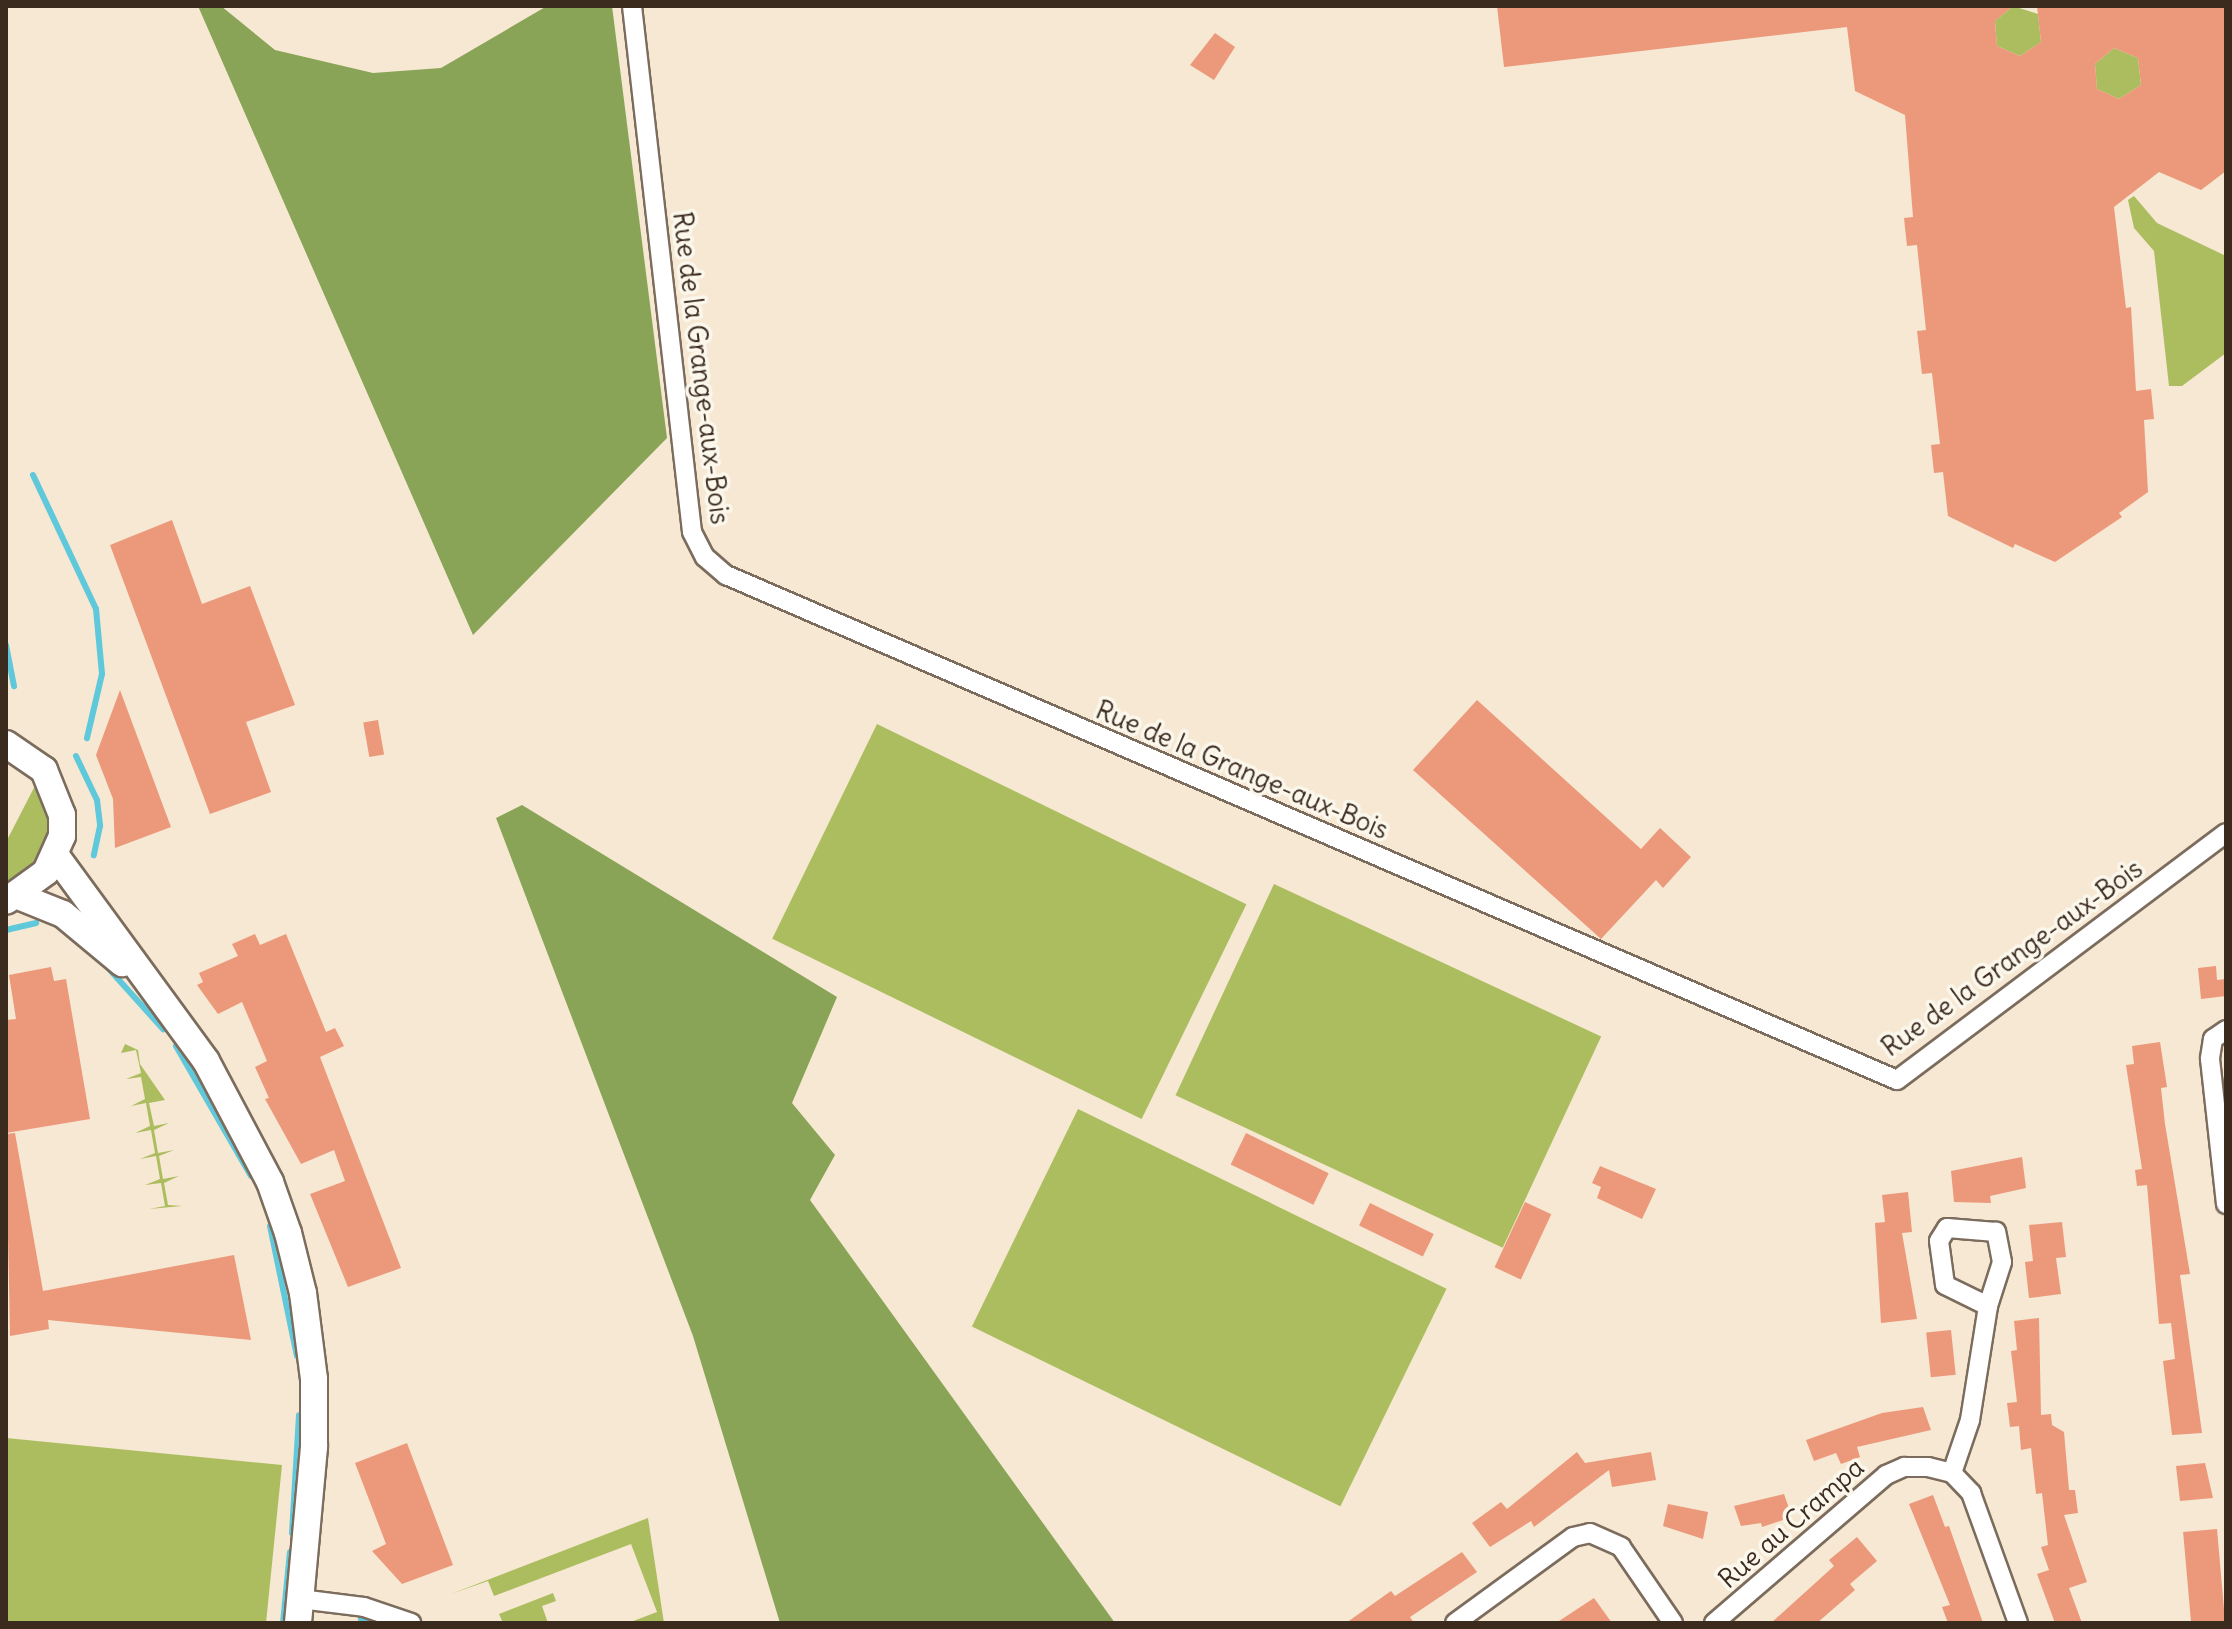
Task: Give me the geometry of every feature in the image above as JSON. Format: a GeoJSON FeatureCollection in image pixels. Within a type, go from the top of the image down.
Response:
{"type":"FeatureCollection","features":[{"type":"Feature","properties":{"kind":"street","name":"Rue de la Grange-aux-Bois"},"geometry":{"type":"LineString","coordinates":[[632,6],[692,532],[705,557],[726,575],[1897,1080],[2226,833]]}},
{"type":"Feature","properties":{"kind":"street"},"geometry":{"type":"LineString","coordinates":[[7,742],[34,761],[53,782],[62,815],[56,856],[33,886],[12,898]]}},
{"type":"Feature","properties":{"kind":"street"},"geometry":{"type":"LineString","coordinates":[[56,856],[206,1061],[264,1168],[303,1293],[314,1409],[299,1611],[364,1607],[411,1623]]}},
{"type":"Feature","properties":{"kind":"street"},"geometry":{"type":"LineString","coordinates":[[12,898],[63,914],[163,1001]]}},
{"type":"Feature","properties":{"kind":"street"},"geometry":{"type":"LineString","coordinates":[[2226,1030],[2213,1039],[2210,1059],[2226,1204]]}},
{"type":"Feature","properties":{"kind":"street"},"geometry":{"type":"LineString","coordinates":[[1988,1306],[1945,1285],[1939,1241],[1947,1228],[1996,1232],[2002,1262],[1988,1306],[1970,1420],[1952,1473],[1971,1493],[2018,1623]]}},
{"type":"Feature","properties":{"kind":"street","name":"Rue au Crampa"},"geometry":{"type":"LineString","coordinates":[[1714,1623],[1886,1475],[1904,1467],[1952,1473]]}},
{"type":"Feature","properties":{"kind":"street"},"geometry":{"type":"LineString","coordinates":[[1455,1623],[1573,1537],[1590,1533],[1621,1547],[1673,1623]]}},
{"type":"Feature","properties":{"kind":"green space"},"geometry":{"type":"Polygon","coordinates":[[[198,6],[221,6],[275,50],[373,73],[441,68],[547,6],[612,6],[667,438],[473,635],[198,6]]]}},
{"type":"Feature","properties":{"kind":"green space"},"geometry":{"type":"Polygon","coordinates":[[[2013,6],[2038,14],[2041,42],[2020,56],[1997,46],[1995,21],[2013,6]]]}},
{"type":"Feature","properties":{"kind":"green space"},"geometry":{"type":"Polygon","coordinates":[[[2114,48],[2138,58],[2141,85],[2119,99],[2097,89],[2095,64],[2114,48]]]}},
{"type":"Feature","properties":{"kind":"green space"},"geometry":{"type":"Polygon","coordinates":[[[2134,196],[2157,223],[2226,256],[2226,353],[2182,386],[2169,386],[2154,251],[2134,228],[2128,200],[2134,196]]]}},
{"type":"Feature","properties":{"kind":"green space"},"geometry":{"type":"Polygon","coordinates":[[[877,724],[1246,904],[1142,1119],[772,939],[877,724]]]}},
{"type":"Feature","properties":{"kind":"green space"},"geometry":{"type":"Polygon","coordinates":[[[38,780],[47,795],[51,831],[38,861],[6,883],[6,842],[38,780]]]}},
{"type":"Feature","properties":{"kind":"green space"},"geometry":{"type":"Polygon","coordinates":[[[522,805],[837,997],[792,1103],[835,1155],[810,1200],[1115,1623],[780,1623],[693,1336],[496,818],[522,805]]]}},
{"type":"Feature","properties":{"kind":"green space"},"geometry":{"type":"Polygon","coordinates":[[[1274,884],[1601,1037],[1503,1248],[1176,1095],[1274,884]]]}},
{"type":"Feature","properties":{"kind":"green space"},"geometry":{"type":"Polygon","coordinates":[[[125,1044],[138,1050],[140,1064],[165,1100],[149,1103],[154,1126],[169,1123],[154,1130],[158,1153],[174,1150],[159,1156],[163,1179],[179,1176],[164,1183],[168,1205],[182,1206],[149,1209],[165,1206],[161,1183],[145,1185],[160,1179],[156,1156],[140,1159],[155,1153],[151,1130],[135,1133],[150,1126],[146,1103],[131,1106],[145,1099],[141,1077],[126,1079],[141,1073],[136,1050],[121,1053],[125,1044]]]}},
{"type":"Feature","properties":{"kind":"green space"},"geometry":{"type":"Polygon","coordinates":[[[1078,1109],[1447,1289],[1340,1506],[972,1327],[1078,1109]]]}},
{"type":"Feature","properties":{"kind":"green space"},"geometry":{"type":"Polygon","coordinates":[[[6,1438],[282,1465],[266,1623],[6,1623],[6,1438]]]}},
{"type":"Feature","properties":{"kind":"green space"},"geometry":{"type":"Polygon","coordinates":[[[648,1518],[664,1623],[628,1623],[657,1612],[631,1544],[494,1596],[488,1581],[451,1594],[648,1518]]]}},
{"type":"Feature","properties":{"kind":"green space"},"geometry":{"type":"Polygon","coordinates":[[[553,1593],[556,1601],[542,1606],[548,1623],[503,1623],[499,1614],[553,1593]]]}},
{"type":"Feature","properties":{"kind":"building"},"geometry":{"type":"Polygon","coordinates":[[[1497,6],[2013,6],[1995,21],[1997,46],[2020,56],[2041,42],[2037,6],[2226,6],[2226,171],[2201,190],[2159,172],[2114,207],[2126,308],[2131,307],[2136,391],[2151,389],[2154,419],[2144,420],[2148,492],[2119,513],[2122,517],[2055,562],[2015,544],[2013,548],[1948,516],[1943,472],[1934,473],[1931,445],[1940,444],[1932,373],[1922,374],[1917,331],[1926,330],[1917,245],[1907,246],[1904,218],[1913,217],[1905,115],[1855,91],[1847,27],[1504,67],[1497,6]],[[2114,48],[2095,64],[2097,89],[2119,99],[2141,85],[2138,58],[2114,48]]]}},
{"type":"Feature","properties":{"kind":"building"},"geometry":{"type":"Polygon","coordinates":[[[1215,33],[1235,47],[1214,80],[1190,65],[1215,33]]]}},
{"type":"Feature","properties":{"kind":"building"},"geometry":{"type":"Polygon","coordinates":[[[172,520],[202,604],[250,586],[295,705],[246,722],[271,792],[210,814],[110,545],[172,520]]]}},
{"type":"Feature","properties":{"kind":"building"},"geometry":{"type":"Polygon","coordinates":[[[120,690],[171,827],[115,848],[113,799],[96,755],[120,690]]]}},
{"type":"Feature","properties":{"kind":"building"},"geometry":{"type":"Polygon","coordinates":[[[1477,700],[1641,849],[1660,828],[1691,857],[1663,888],[1656,880],[1601,939],[1413,770],[1477,700]]]}},
{"type":"Feature","properties":{"kind":"building"},"geometry":{"type":"Polygon","coordinates":[[[378,720],[384,754],[369,757],[363,723],[378,720]]]}},
{"type":"Feature","properties":{"kind":"building"},"geometry":{"type":"Polygon","coordinates":[[[255,934],[260,945],[286,934],[326,1032],[335,1028],[344,1046],[320,1057],[401,1268],[348,1287],[310,1194],[345,1181],[334,1150],[301,1164],[265,1099],[269,1098],[255,1067],[267,1061],[242,1002],[218,1014],[197,985],[203,982],[199,973],[238,956],[232,944],[255,934]]]}},
{"type":"Feature","properties":{"kind":"building"},"geometry":{"type":"Polygon","coordinates":[[[2216,966],[2217,980],[2226,979],[2226,996],[2201,999],[2198,968],[2216,966]]]}},
{"type":"Feature","properties":{"kind":"building"},"geometry":{"type":"Polygon","coordinates":[[[51,967],[54,981],[66,979],[90,1119],[6,1133],[6,1020],[16,1019],[9,975],[51,967]]]}},
{"type":"Feature","properties":{"kind":"building"},"geometry":{"type":"Polygon","coordinates":[[[2160,1042],[2167,1087],[2161,1088],[2165,1124],[2190,1274],[2180,1275],[2202,1433],[2172,1435],[2163,1361],[2175,1359],[2171,1323],[2159,1324],[2147,1185],[2137,1186],[2135,1170],[2142,1169],[2126,1065],[2134,1064],[2132,1046],[2160,1042]]]}},
{"type":"Feature","properties":{"kind":"building"},"geometry":{"type":"Polygon","coordinates":[[[15,1133],[43,1291],[234,1255],[251,1340],[48,1320],[49,1329],[10,1336],[6,1134],[15,1133]]]}},
{"type":"Feature","properties":{"kind":"building"},"geometry":{"type":"Polygon","coordinates":[[[1246,1133],[1329,1173],[1313,1205],[1231,1164],[1246,1133]]]}},
{"type":"Feature","properties":{"kind":"building"},"geometry":{"type":"Polygon","coordinates":[[[2022,1157],[2026,1188],[1990,1196],[1991,1203],[1954,1202],[1951,1171],[2022,1157]]]}},
{"type":"Feature","properties":{"kind":"building"},"geometry":{"type":"Polygon","coordinates":[[[1600,1166],[1656,1189],[1642,1219],[1597,1198],[1601,1187],[1592,1183],[1600,1166]]]}},
{"type":"Feature","properties":{"kind":"building"},"geometry":{"type":"Polygon","coordinates":[[[1908,1192],[1912,1232],[1902,1233],[1917,1319],[1881,1323],[1875,1223],[1885,1222],[1882,1195],[1908,1192]]]}},
{"type":"Feature","properties":{"kind":"building"},"geometry":{"type":"Polygon","coordinates":[[[1525,1202],[1551,1214],[1521,1280],[1495,1267],[1525,1202]]]}},
{"type":"Feature","properties":{"kind":"building"},"geometry":{"type":"Polygon","coordinates":[[[1370,1203],[1434,1234],[1423,1257],[1359,1225],[1370,1203]]]}},
{"type":"Feature","properties":{"kind":"building"},"geometry":{"type":"Polygon","coordinates":[[[2062,1222],[2066,1257],[2056,1258],[2061,1294],[2029,1298],[2025,1262],[2033,1261],[2029,1225],[2062,1222]]]}},
{"type":"Feature","properties":{"kind":"building"},"geometry":{"type":"Polygon","coordinates":[[[2039,1318],[2041,1415],[2051,1414],[2052,1425],[2064,1432],[2069,1490],[2075,1490],[2078,1513],[2064,1515],[2087,1582],[2069,1588],[2082,1623],[2055,1623],[2037,1574],[2049,1570],[2041,1547],[2048,1545],[2042,1493],[2036,1494],[2031,1448],[2021,1450],[2019,1426],[2010,1427],[2007,1403],[2017,1402],[2011,1351],[2017,1350],[2014,1321],[2039,1318]]]}},
{"type":"Feature","properties":{"kind":"building"},"geometry":{"type":"Polygon","coordinates":[[[1951,1330],[1956,1375],[1931,1377],[1926,1333],[1951,1330]]]}},
{"type":"Feature","properties":{"kind":"building"},"geometry":{"type":"Polygon","coordinates":[[[1923,1407],[1931,1430],[1857,1447],[1860,1457],[1841,1464],[1836,1453],[1814,1461],[1806,1440],[1882,1413],[1923,1407]]]}},
{"type":"Feature","properties":{"kind":"building"},"geometry":{"type":"Polygon","coordinates":[[[407,1443],[453,1565],[402,1584],[372,1551],[386,1544],[355,1463],[407,1443]]]}},
{"type":"Feature","properties":{"kind":"building"},"geometry":{"type":"Polygon","coordinates":[[[1577,1452],[1585,1463],[1651,1452],[1656,1480],[1612,1487],[1609,1470],[1534,1527],[1531,1521],[1490,1547],[1472,1523],[1501,1502],[1507,1509],[1577,1452]]]}},
{"type":"Feature","properties":{"kind":"building"},"geometry":{"type":"Polygon","coordinates":[[[2205,1463],[2213,1498],[2180,1501],[2176,1466],[2205,1463]]]}},
{"type":"Feature","properties":{"kind":"building"},"geometry":{"type":"Polygon","coordinates":[[[1784,1494],[1792,1517],[1762,1527],[1761,1523],[1741,1526],[1734,1506],[1784,1494]]]}},
{"type":"Feature","properties":{"kind":"building"},"geometry":{"type":"Polygon","coordinates":[[[1933,1495],[1945,1527],[1949,1526],[1983,1623],[1948,1623],[1942,1607],[1950,1605],[1909,1504],[1933,1495]]]}},
{"type":"Feature","properties":{"kind":"building"},"geometry":{"type":"Polygon","coordinates":[[[1668,1504],[1708,1512],[1703,1539],[1663,1526],[1668,1504]]]}},
{"type":"Feature","properties":{"kind":"building"},"geometry":{"type":"Polygon","coordinates":[[[2217,1529],[2225,1623],[2191,1623],[2183,1532],[2217,1529]]]}},
{"type":"Feature","properties":{"kind":"building"},"geometry":{"type":"Polygon","coordinates":[[[1857,1537],[1877,1561],[1850,1584],[1855,1590],[1817,1623],[1771,1623],[1834,1566],[1829,1560],[1857,1537]]]}},
{"type":"Feature","properties":{"kind":"building"},"geometry":{"type":"Polygon","coordinates":[[[1462,1552],[1477,1572],[1410,1617],[1414,1623],[1346,1623],[1391,1591],[1395,1596],[1462,1552]]]}},
{"type":"Feature","properties":{"kind":"building"},"geometry":{"type":"Polygon","coordinates":[[[1594,1598],[1612,1623],[1556,1623],[1594,1598]]]}},
{"type":"Feature","properties":{"kind":"waterway"},"geometry":{"type":"LineString","coordinates":[[33,475],[96,609],[102,674],[87,738]]}},
{"type":"Feature","properties":{"kind":"waterway"},"geometry":{"type":"LineString","coordinates":[[6,645],[14,686]]}},
{"type":"Feature","properties":{"kind":"waterway"},"geometry":{"type":"LineString","coordinates":[[76,756],[97,800],[100,826],[94,855]]}},
{"type":"Feature","properties":{"kind":"waterway"},"geometry":{"type":"LineString","coordinates":[[6,930],[36,923]]}},
{"type":"Feature","properties":{"kind":"waterway"},"geometry":{"type":"LineString","coordinates":[[109,969],[163,1029]]}},
{"type":"Feature","properties":{"kind":"waterway"},"geometry":{"type":"LineString","coordinates":[[176,1046],[251,1176]]}},
{"type":"Feature","properties":{"kind":"waterway"},"geometry":{"type":"LineString","coordinates":[[270,1226],[297,1356]]}},
{"type":"Feature","properties":{"kind":"waterway"},"geometry":{"type":"LineString","coordinates":[[292,1533],[299,1415]]}},
{"type":"Feature","properties":{"kind":"waterway"},"geometry":{"type":"LineString","coordinates":[[283,1623],[290,1552]]}},
{"type":"Feature","properties":{"kind":"waterway"},"geometry":{"type":"LineString","coordinates":[[361,1619],[373,1623]]}}]}
